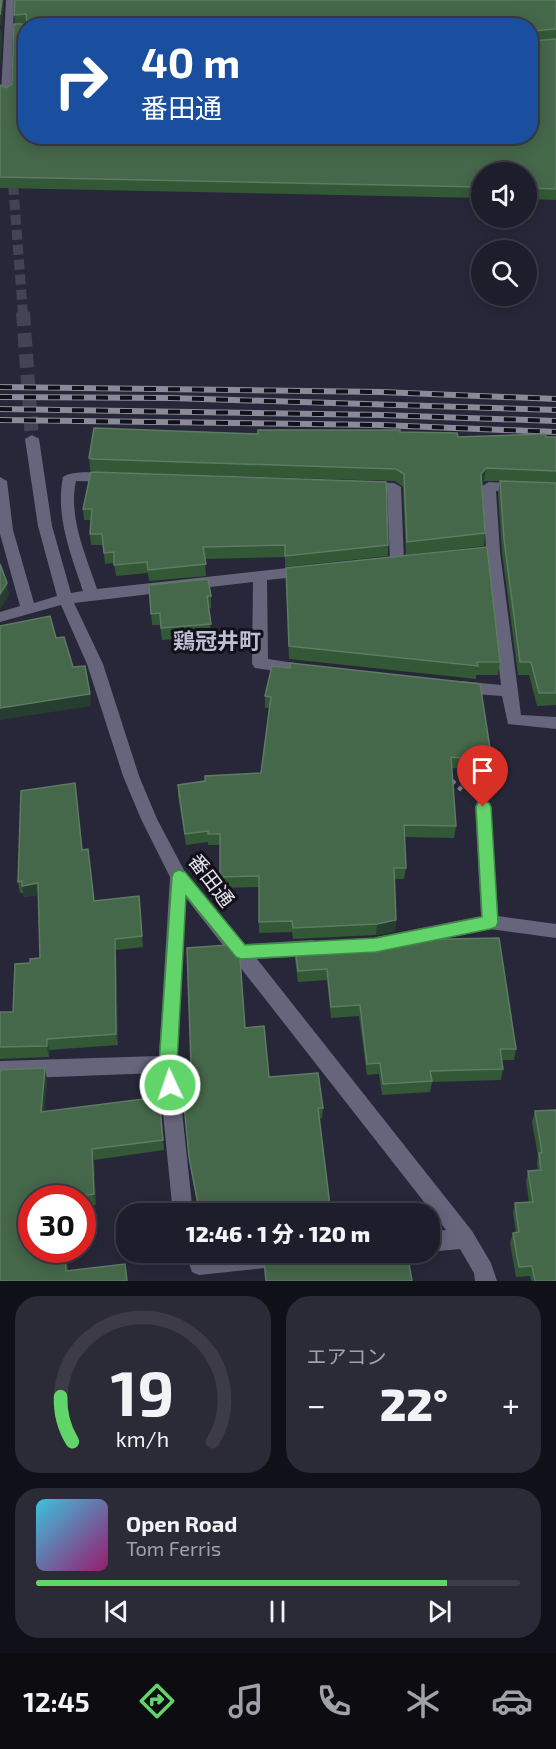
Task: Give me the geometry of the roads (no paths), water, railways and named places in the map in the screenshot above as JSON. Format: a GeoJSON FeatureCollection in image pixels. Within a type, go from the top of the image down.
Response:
{"type":"FeatureCollection","features":[{"type":"Feature","properties":{"kind":"street"},"geometry":{"type":"LineString","coordinates":[[6,94],[10,0]]}},
{"type":"Feature","properties":{"kind":"street","name":"番田通"},"geometry":{"type":"LineString","coordinates":[[32,439],[45,526],[65,599],[95,664],[131,776],[149,819],[179,877],[241,952],[465,1238],[484,1270],[486,1281]]}},
{"type":"Feature","properties":{"kind":"street"},"geometry":{"type":"LineString","coordinates":[[92,595],[74,540],[66,488],[70,477],[128,478]]}},
{"type":"Feature","properties":{"kind":"street"},"geometry":{"type":"LineString","coordinates":[[0,481],[6,530],[28,609]]}},
{"type":"Feature","properties":{"kind":"street"},"geometry":{"type":"LineString","coordinates":[[348,485],[394,487],[397,561]]}},
{"type":"Feature","properties":{"kind":"street"},"geometry":{"type":"LineString","coordinates":[[556,489],[489,486],[492,552],[514,720],[556,723]]}},
{"type":"Feature","properties":{"kind":"street"},"geometry":{"type":"LineString","coordinates":[[457,555],[492,552]]}},
{"type":"Feature","properties":{"kind":"street"},"geometry":{"type":"LineString","coordinates":[[0,617],[65,599],[317,569]]}},
{"type":"Feature","properties":{"kind":"street"},"geometry":{"type":"LineString","coordinates":[[260,575],[260,664],[329,672]]}},
{"type":"Feature","properties":{"kind":"street"},"geometry":{"type":"LineString","coordinates":[[444,685],[509,691]]}},
{"type":"Feature","properties":{"kind":"street"},"geometry":{"type":"LineString","coordinates":[[483,807],[490,922]]}},
{"type":"Feature","properties":{"kind":"street"},"geometry":{"type":"LineString","coordinates":[[179,877],[168,1064],[182,1203]]}},
{"type":"Feature","properties":{"kind":"street"},"geometry":{"type":"LineString","coordinates":[[353,946],[376,945],[490,922],[556,931]]}},
{"type":"Feature","properties":{"kind":"street"},"geometry":{"type":"LineString","coordinates":[[241,952],[331,947]]}},
{"type":"Feature","properties":{"kind":"street"},"geometry":{"type":"LineString","coordinates":[[0,1070],[168,1064]]}},
{"type":"Feature","properties":{"kind":"street"},"geometry":{"type":"LineString","coordinates":[[440,1241],[465,1238]]}},
{"type":"Feature","properties":{"kind":"street"},"geometry":{"type":"LineString","coordinates":[[198,1263],[199,1265],[218,1263]]}},
{"type":"Feature","properties":{"kind":"waterway"},"geometry":{"type":"LineString","coordinates":[[538,40],[556,39]]}},
{"type":"Feature","properties":{"kind":"tunnel"},"geometry":{"type":"LineString","coordinates":[[12,170],[23,314]]}},
{"type":"Feature","properties":{"kind":"tunnel"},"geometry":{"type":"LineString","coordinates":[[23,312],[32,439]]}},
{"type":"Feature","properties":{"kind":"railway"},"geometry":{"type":"LineString","coordinates":[[0,387],[381,392],[556,399]]}},
{"type":"Feature","properties":{"kind":"railway"},"geometry":{"type":"LineString","coordinates":[[0,397],[171,398],[556,410]]}},
{"type":"Feature","properties":{"kind":"railway"},"geometry":{"type":"LineString","coordinates":[[0,409],[381,415],[556,421]]}},
{"type":"Feature","properties":{"kind":"railway"},"geometry":{"type":"LineString","coordinates":[[0,420],[381,425],[556,432]]}},
{"type":"Feature","properties":{"kind":"district","name":"鶏冠井町"},"geometry":{"type":"Point","coordinates":[217,640]}}]}
